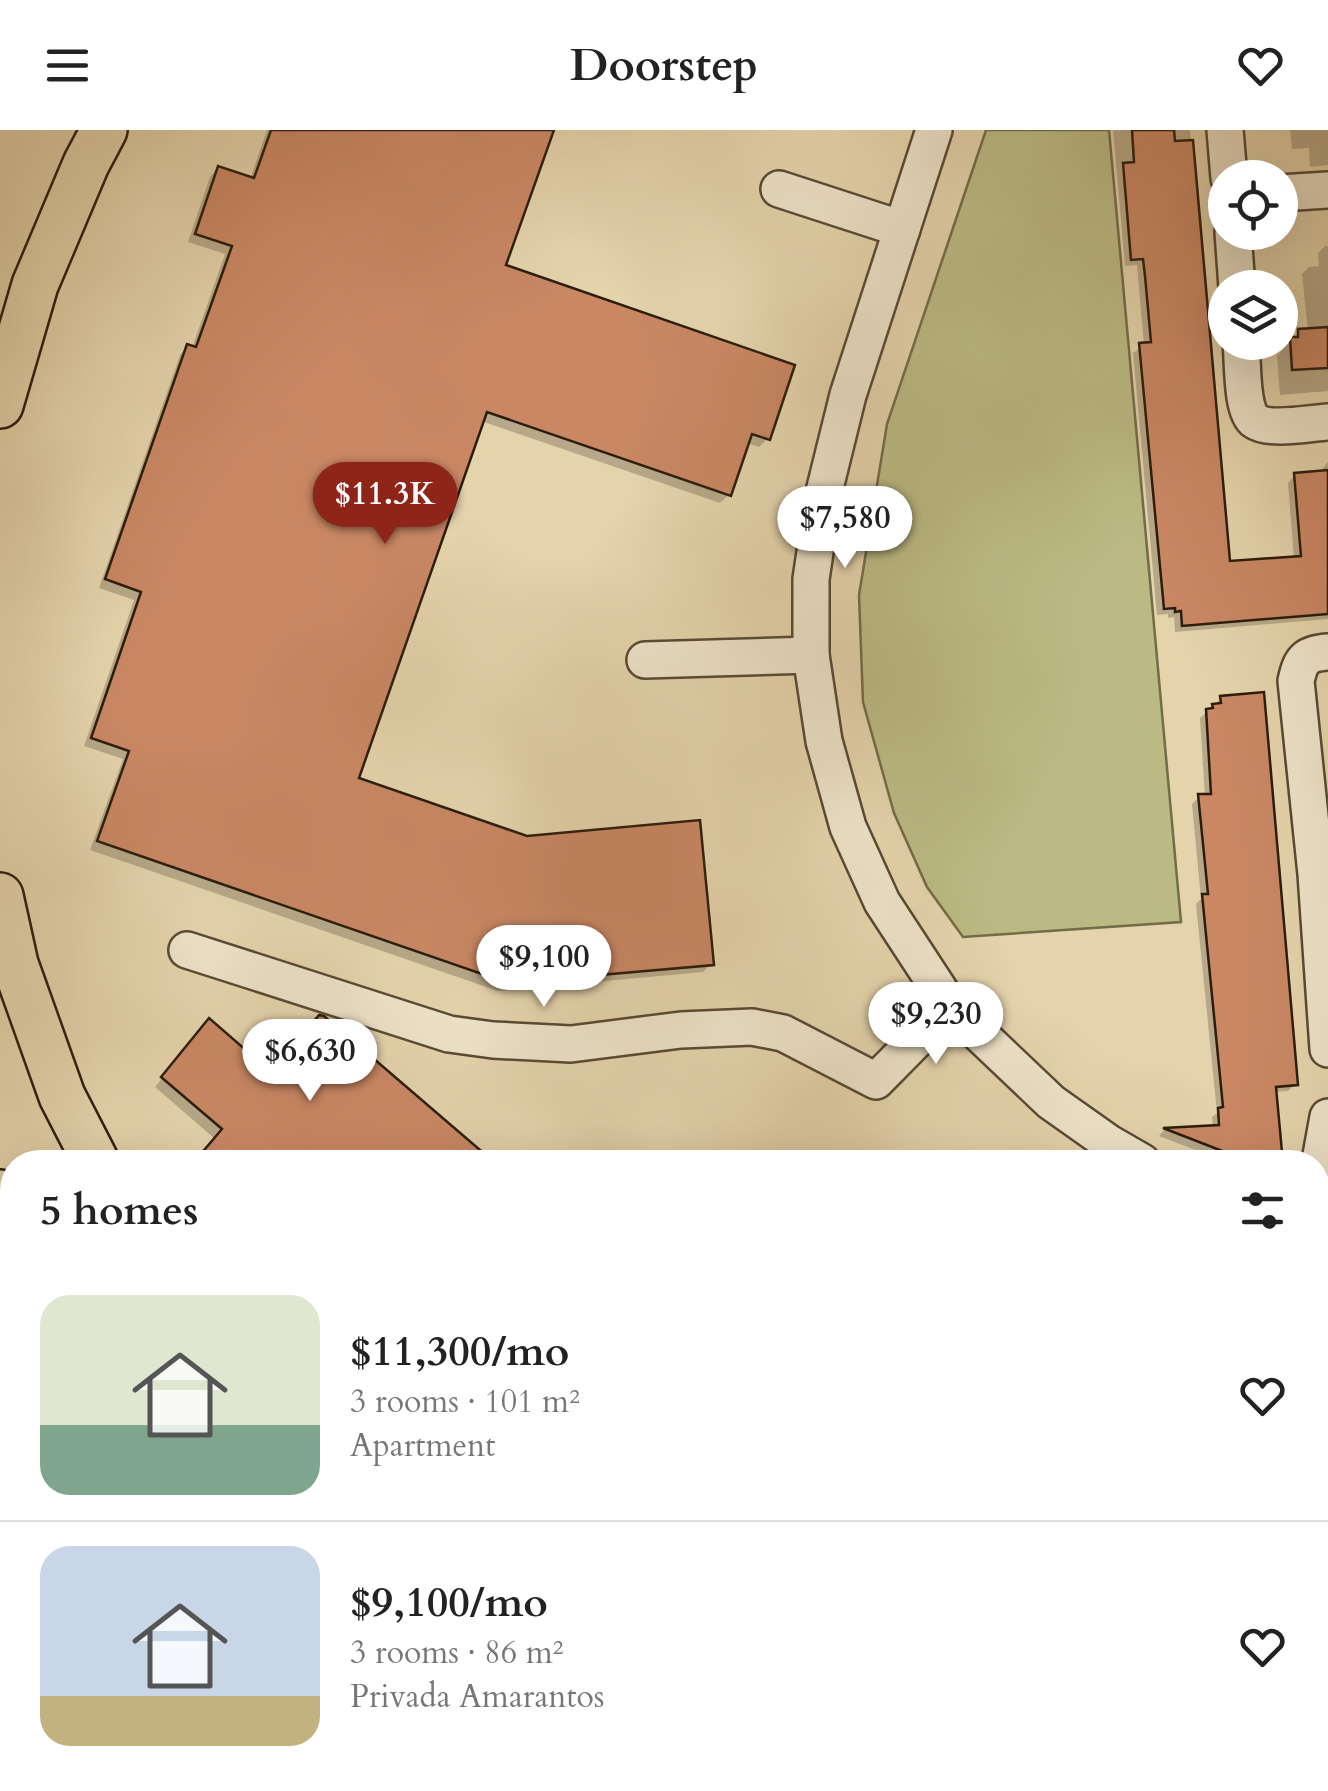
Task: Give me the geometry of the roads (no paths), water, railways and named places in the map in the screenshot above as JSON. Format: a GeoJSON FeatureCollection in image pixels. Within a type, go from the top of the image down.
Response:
{"type":"FeatureCollection","features":[{"type":"Feature","properties":{"kind":"main road"},"geometry":{"type":"LineString","coordinates":[[0,405],[34,285],[104,130]]}},
{"type":"Feature","properties":{"kind":"main road"},"geometry":{"type":"LineString","coordinates":[[0,896],[16,964],[62,1096],[90,1150]]}},
{"type":"Feature","properties":{"kind":"street"},"geometry":{"type":"LineString","coordinates":[[934,130],[848,395],[824,492],[811,579],[811,655],[824,741],[848,827],[882,902],[950,1006],[1051,1102],[1121,1150]]}},
{"type":"Feature","properties":{"kind":"street"},"geometry":{"type":"LineString","coordinates":[[1225,130],[1228,160]]}},
{"type":"Feature","properties":{"kind":"street"},"geometry":{"type":"LineString","coordinates":[[779,189],[902,229]]}},
{"type":"Feature","properties":{"kind":"street"},"geometry":{"type":"LineString","coordinates":[[1298,192],[1328,190]]}},
{"type":"Feature","properties":{"kind":"street"},"geometry":{"type":"LineString","coordinates":[[1242,360],[1248,413],[1255,421],[1278,426],[1328,422]]}},
{"type":"Feature","properties":{"kind":"street"},"geometry":{"type":"LineString","coordinates":[[1328,652],[1312,653],[1300,664],[1296,681],[1322,874],[1328,1048]]}},
{"type":"Feature","properties":{"kind":"street"},"geometry":{"type":"LineString","coordinates":[[644,660],[811,655]]}},
{"type":"Feature","properties":{"kind":"street"},"geometry":{"type":"LineString","coordinates":[[187,950],[450,1034],[571,1044],[681,1030],[752,1027],[783,1033],[876,1081],[950,1006]]}},
{"type":"Feature","properties":{"kind":"street"},"geometry":{"type":"LineString","coordinates":[[1322,1150],[1328,1117]]}}]}
